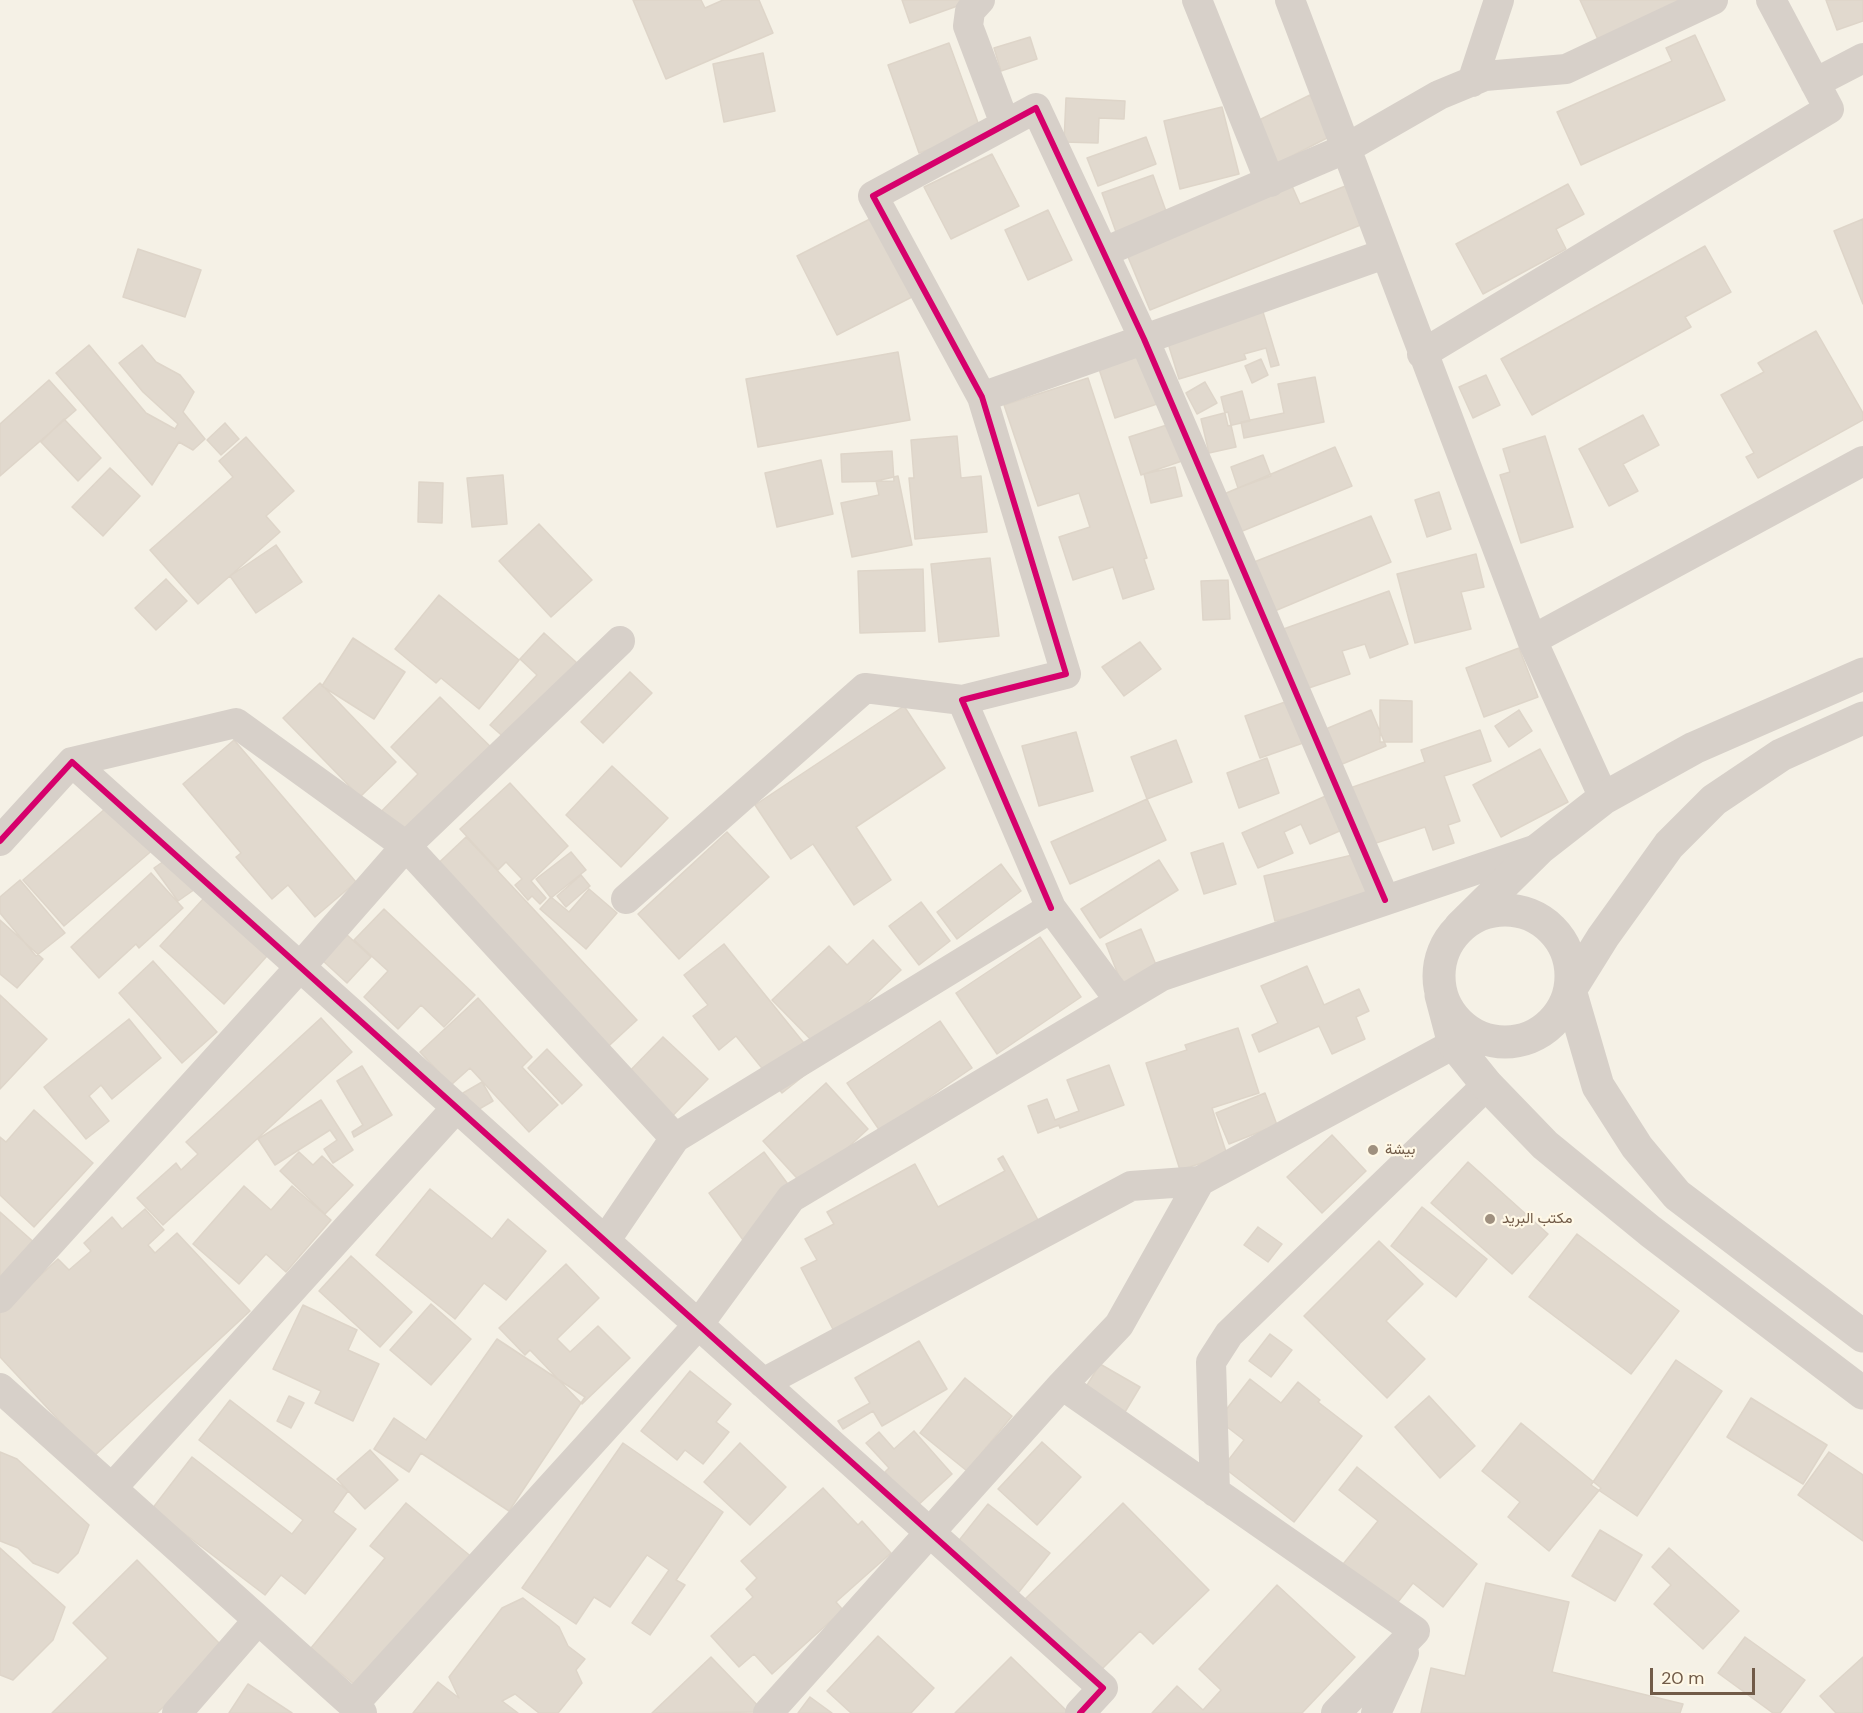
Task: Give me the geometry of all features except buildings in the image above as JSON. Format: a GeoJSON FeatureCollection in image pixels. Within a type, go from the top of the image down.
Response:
{"type":"FeatureCollection","features":[{"type":"Feature","properties":{"kind":"main road"},"geometry":{"type":"LineString","coordinates":[[1863,674],[1694,748],[1604,798],[1540,848],[1460,927],[1444,950],[1438,972],[1441,995],[1454,1044],[1487,1085],[1545,1144],[1650,1231],[1863,1393]]}},
{"type":"Feature","properties":{"kind":"main road"},"geometry":{"type":"LineString","coordinates":[[1441,995],[1460,1024],[1480,1037],[1502,1042],[1526,1039],[1546,1028],[1561,1011],[1570,990],[1603,937],[1668,845],[1714,800],[1781,755],[1863,718]]}},
{"type":"Feature","properties":{"kind":"main road"},"geometry":{"type":"LineString","coordinates":[[1460,927],[1479,915],[1501,909],[1524,912],[1545,923],[1564,944],[1571,966],[1570,990],[1598,1086],[1637,1147],[1677,1195],[1863,1336]]}},
{"type":"Feature","properties":{"kind":"street"},"geometry":{"type":"LineString","coordinates":[[981,0],[970,11],[968,26],[1005,124]]}},
{"type":"Feature","properties":{"kind":"street"},"geometry":{"type":"LineString","coordinates":[[1197,0],[1270,182]]}},
{"type":"Feature","properties":{"kind":"street"},"geometry":{"type":"LineString","coordinates":[[1290,0],[1384,254],[1532,640],[1604,798]]}},
{"type":"Feature","properties":{"kind":"street"},"geometry":{"type":"LineString","coordinates":[[1472,82],[1499,0]]}},
{"type":"Feature","properties":{"kind":"street"},"geometry":{"type":"LineString","coordinates":[[1104,252],[1345,148],[1439,95],[1485,76],[1566,69],[1713,0]]}},
{"type":"Feature","properties":{"kind":"street"},"geometry":{"type":"LineString","coordinates":[[1422,354],[1829,109],[1771,0]]}},
{"type":"Feature","properties":{"kind":"street"},"geometry":{"type":"LineString","coordinates":[[1815,83],[1863,58]]}},
{"type":"Feature","properties":{"kind":"street"},"geometry":{"type":"LineString","coordinates":[[626,899],[865,688],[962,700],[1066,674],[982,397],[873,196],[1036,108],[1144,339],[1385,900]]}},
{"type":"Feature","properties":{"kind":"street"},"geometry":{"type":"LineString","coordinates":[[982,397],[1384,254]]}},
{"type":"Feature","properties":{"kind":"street"},"geometry":{"type":"LineString","coordinates":[[1532,640],[1863,461]]}},
{"type":"Feature","properties":{"kind":"street"},"geometry":{"type":"LineString","coordinates":[[0,1299],[300,967],[406,846],[620,641]]}},
{"type":"Feature","properties":{"kind":"street"},"geometry":{"type":"LineString","coordinates":[[962,700],[1051,908],[1120,1001]]}},
{"type":"Feature","properties":{"kind":"street"},"geometry":{"type":"LineString","coordinates":[[0,842],[72,762],[236,723],[406,846],[675,1138]]}},
{"type":"Feature","properties":{"kind":"street"},"geometry":{"type":"LineString","coordinates":[[72,762],[1103,1688],[1080,1713]]}},
{"type":"Feature","properties":{"kind":"street"},"geometry":{"type":"LineString","coordinates":[[0,1388],[358,1709],[699,1325],[791,1198],[1162,976],[1540,848]]}},
{"type":"Feature","properties":{"kind":"street"},"geometry":{"type":"LineString","coordinates":[[605,1241],[675,1138],[1051,908]]}},
{"type":"Feature","properties":{"kind":"street"},"geometry":{"type":"LineString","coordinates":[[763,1383],[1131,1186],[1200,1181],[1454,1044]]}},
{"type":"Feature","properties":{"kind":"street"},"geometry":{"type":"LineString","coordinates":[[1215,1492],[1212,1362],[1229,1334],[1487,1085]]}},
{"type":"Feature","properties":{"kind":"street"},"geometry":{"type":"LineString","coordinates":[[112,1488],[457,1107]]}},
{"type":"Feature","properties":{"kind":"street"},"geometry":{"type":"LineString","coordinates":[[768,1713],[1062,1384],[1119,1325],[1200,1181]]}},
{"type":"Feature","properties":{"kind":"street"},"geometry":{"type":"LineString","coordinates":[[1062,1384],[1415,1631]]}},
{"type":"Feature","properties":{"kind":"street"},"geometry":{"type":"LineString","coordinates":[[177,1713],[258,1620]]}},
{"type":"Feature","properties":{"kind":"street"},"geometry":{"type":"LineString","coordinates":[[1336,1713],[1415,1631]]}},
{"type":"Feature","properties":{"kind":"street"},"geometry":{"type":"LineString","coordinates":[[1376,1713],[1415,1631]]}},
{"type":"Feature","properties":{"kind":"cycle path"},"geometry":{"type":"LineString","coordinates":[[1051,908],[962,700],[1066,674],[982,397],[873,196],[1036,108],[1144,339],[1385,900]]}},
{"type":"Feature","properties":{"kind":"cycle path"},"geometry":{"type":"LineString","coordinates":[[0,841],[72,762],[1103,1688],[1080,1713]]}},
{"type":"Feature","properties":{"kind":"place","name":"بيشة"},"geometry":{"type":"Point","coordinates":[1373,1150]}},
{"type":"Feature","properties":{"kind":"place","name":"مكتب البريد"},"geometry":{"type":"Point","coordinates":[1490,1219]}}]}
